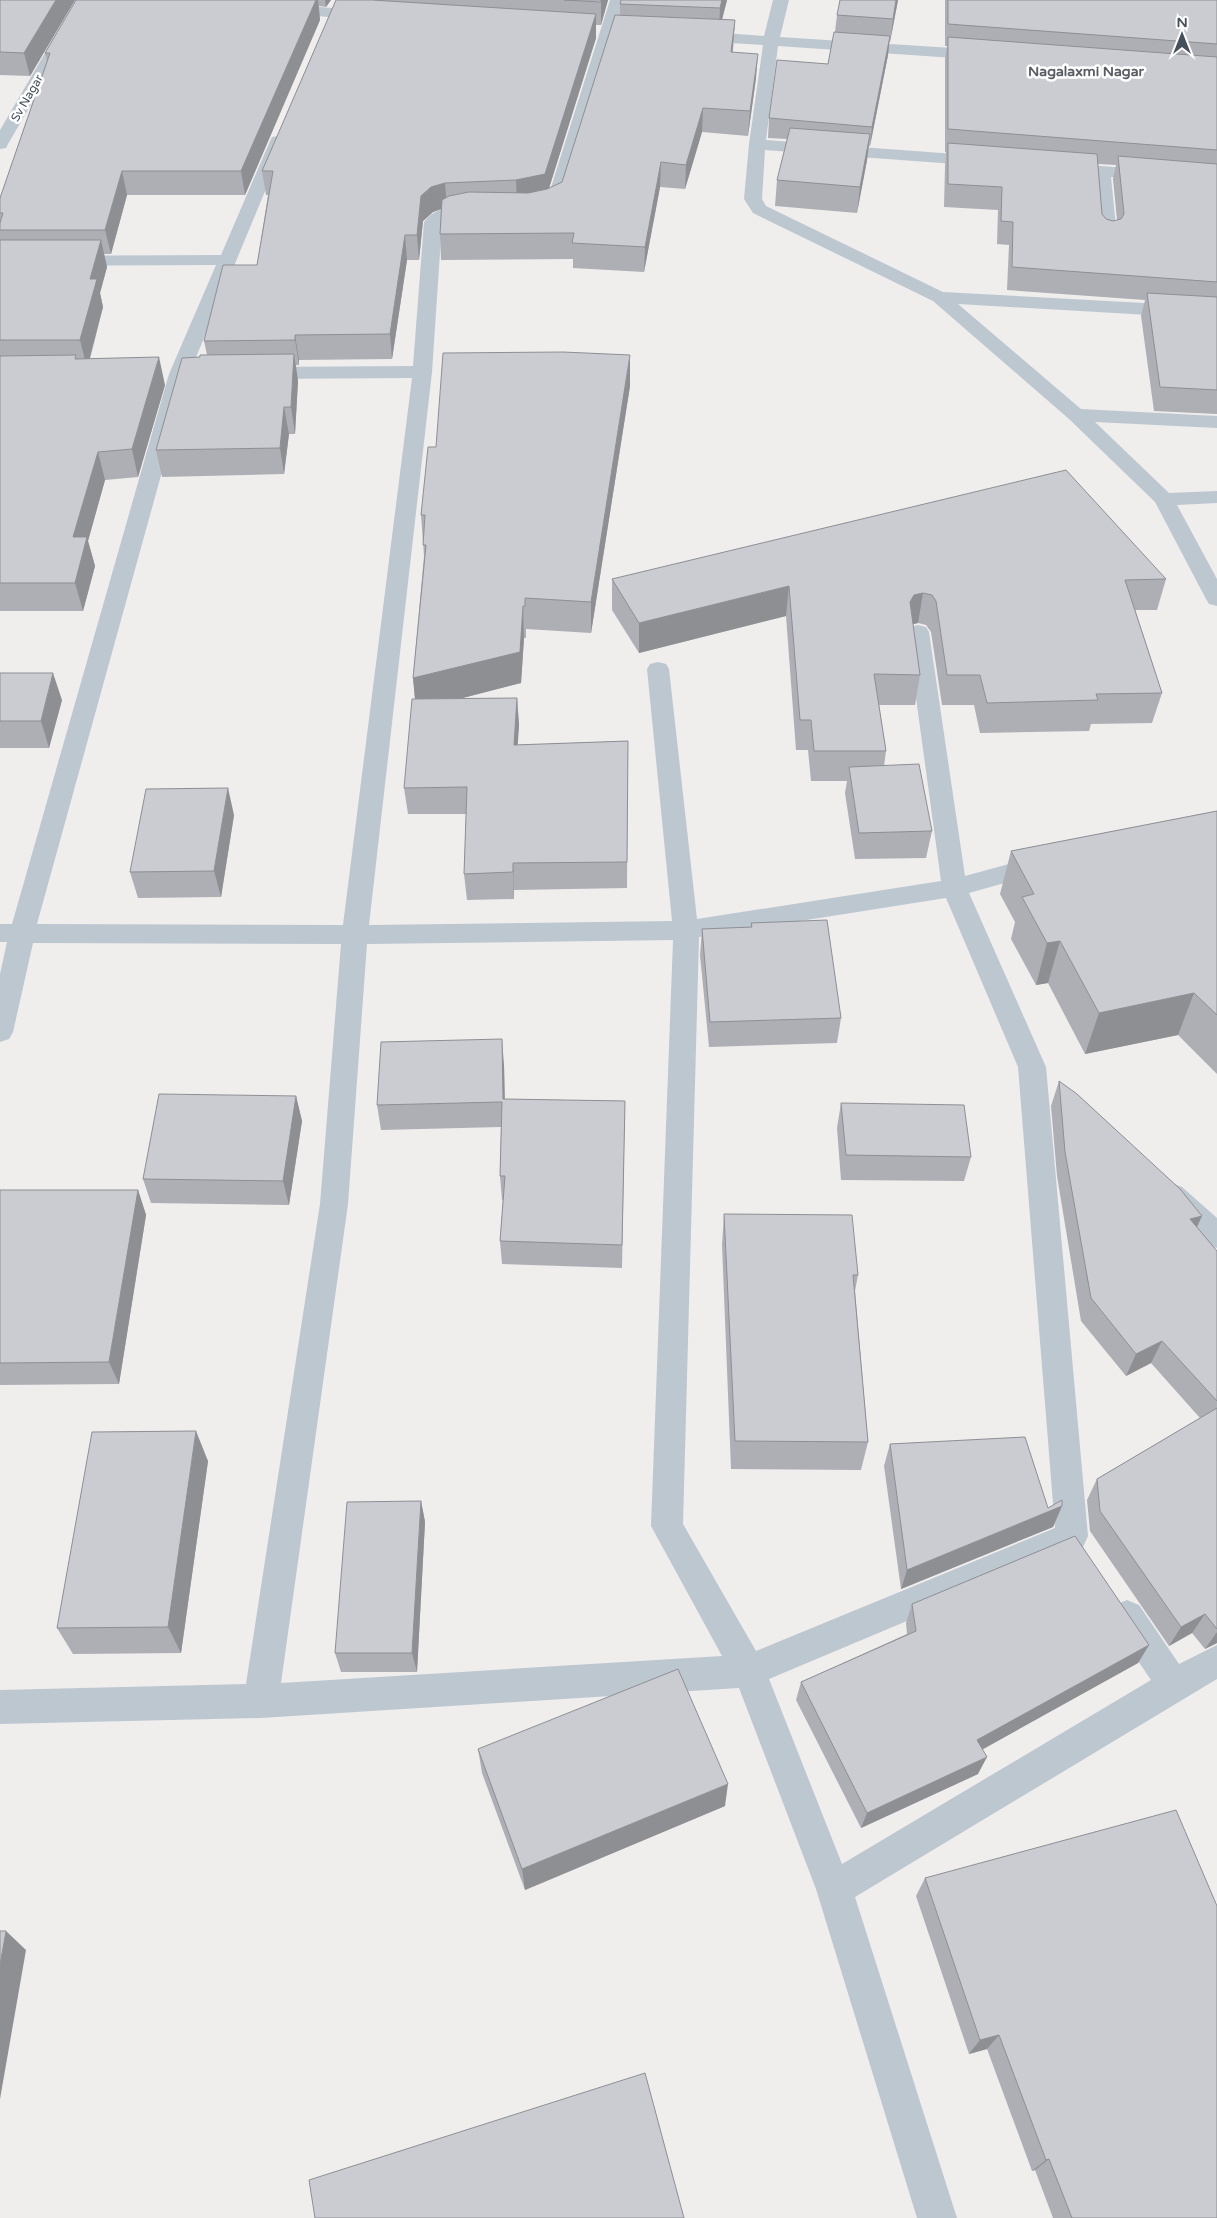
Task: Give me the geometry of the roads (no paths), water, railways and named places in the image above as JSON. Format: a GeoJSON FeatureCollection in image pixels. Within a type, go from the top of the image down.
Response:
{"type":"FeatureCollection","features":[{"type":"Feature","properties":{"kind":"street","name":"Sv Nagar"},"geometry":{"type":"LineString","coordinates":[[0,144],[84,0]]}},
{"type":"Feature","properties":{"kind":"street"},"geometry":{"type":"LineString","coordinates":[[261,1701],[334,1204],[355,935],[422,372],[433,222],[439,215],[453,212],[512,213],[546,210],[555,203],[618,0]]}},
{"type":"Feature","properties":{"kind":"street"},"geometry":{"type":"LineString","coordinates":[[781,0],[771,40],[757,144],[753,199],[759,209],[939,297],[1076,415],[1164,499],[1217,599]]}},
{"type":"Feature","properties":{"kind":"street"},"geometry":{"type":"LineString","coordinates":[[264,8],[332,15],[382,17]]}},
{"type":"Feature","properties":{"kind":"street"},"geometry":{"type":"LineString","coordinates":[[685,36],[999,56]]}},
{"type":"Feature","properties":{"kind":"street"},"geometry":{"type":"LineString","coordinates":[[0,1032],[11,933],[179,374],[286,123]]}},
{"type":"Feature","properties":{"kind":"street"},"geometry":{"type":"LineString","coordinates":[[757,144],[993,162]]}},
{"type":"Feature","properties":{"kind":"street"},"geometry":{"type":"LineString","coordinates":[[1043,166],[1217,180]]}},
{"type":"Feature","properties":{"kind":"street"},"geometry":{"type":"LineString","coordinates":[[1102,170],[1108,237]]}},
{"type":"Feature","properties":{"kind":"street"},"geometry":{"type":"LineString","coordinates":[[0,261],[227,260]]}},
{"type":"Feature","properties":{"kind":"street"},"geometry":{"type":"LineString","coordinates":[[939,297],[1217,313]]}},
{"type":"Feature","properties":{"kind":"street"},"geometry":{"type":"LineString","coordinates":[[237,373],[422,372]]}},
{"type":"Feature","properties":{"kind":"street"},"geometry":{"type":"LineString","coordinates":[[1076,415],[1217,422]]}},
{"type":"Feature","properties":{"kind":"street"},"geometry":{"type":"LineString","coordinates":[[1164,499],[1217,497]]}},
{"type":"Feature","properties":{"kind":"street"},"geometry":{"type":"LineString","coordinates":[[0,1707],[261,1701],[749,1671],[1080,1548],[1032,1067],[954,888],[918,632]]}},
{"type":"Feature","properties":{"kind":"street"},"geometry":{"type":"LineString","coordinates":[[658,670],[686,930],[667,1526],[749,1671],[834,1889],[937,2218]]}},
{"type":"Feature","properties":{"kind":"street"},"geometry":{"type":"LineString","coordinates":[[11,933],[355,935],[686,930],[954,888],[1067,858]]}},
{"type":"Feature","properties":{"kind":"street"},"geometry":{"type":"LineString","coordinates":[[1032,1067],[1061,1093]]}},
{"type":"Feature","properties":{"kind":"street"},"geometry":{"type":"LineString","coordinates":[[1153,1178],[1217,1236]]}},
{"type":"Feature","properties":{"kind":"street"},"geometry":{"type":"LineString","coordinates":[[1110,1591],[1174,1685]]}},
{"type":"Feature","properties":{"kind":"street"},"geometry":{"type":"LineString","coordinates":[[834,1889],[1174,1685],[1217,1662]]}},
{"type":"Feature","properties":{"kind":"district","name":"Nagalaxmi Nagar"},"geometry":{"type":"Point","coordinates":[1086,71]}}]}
